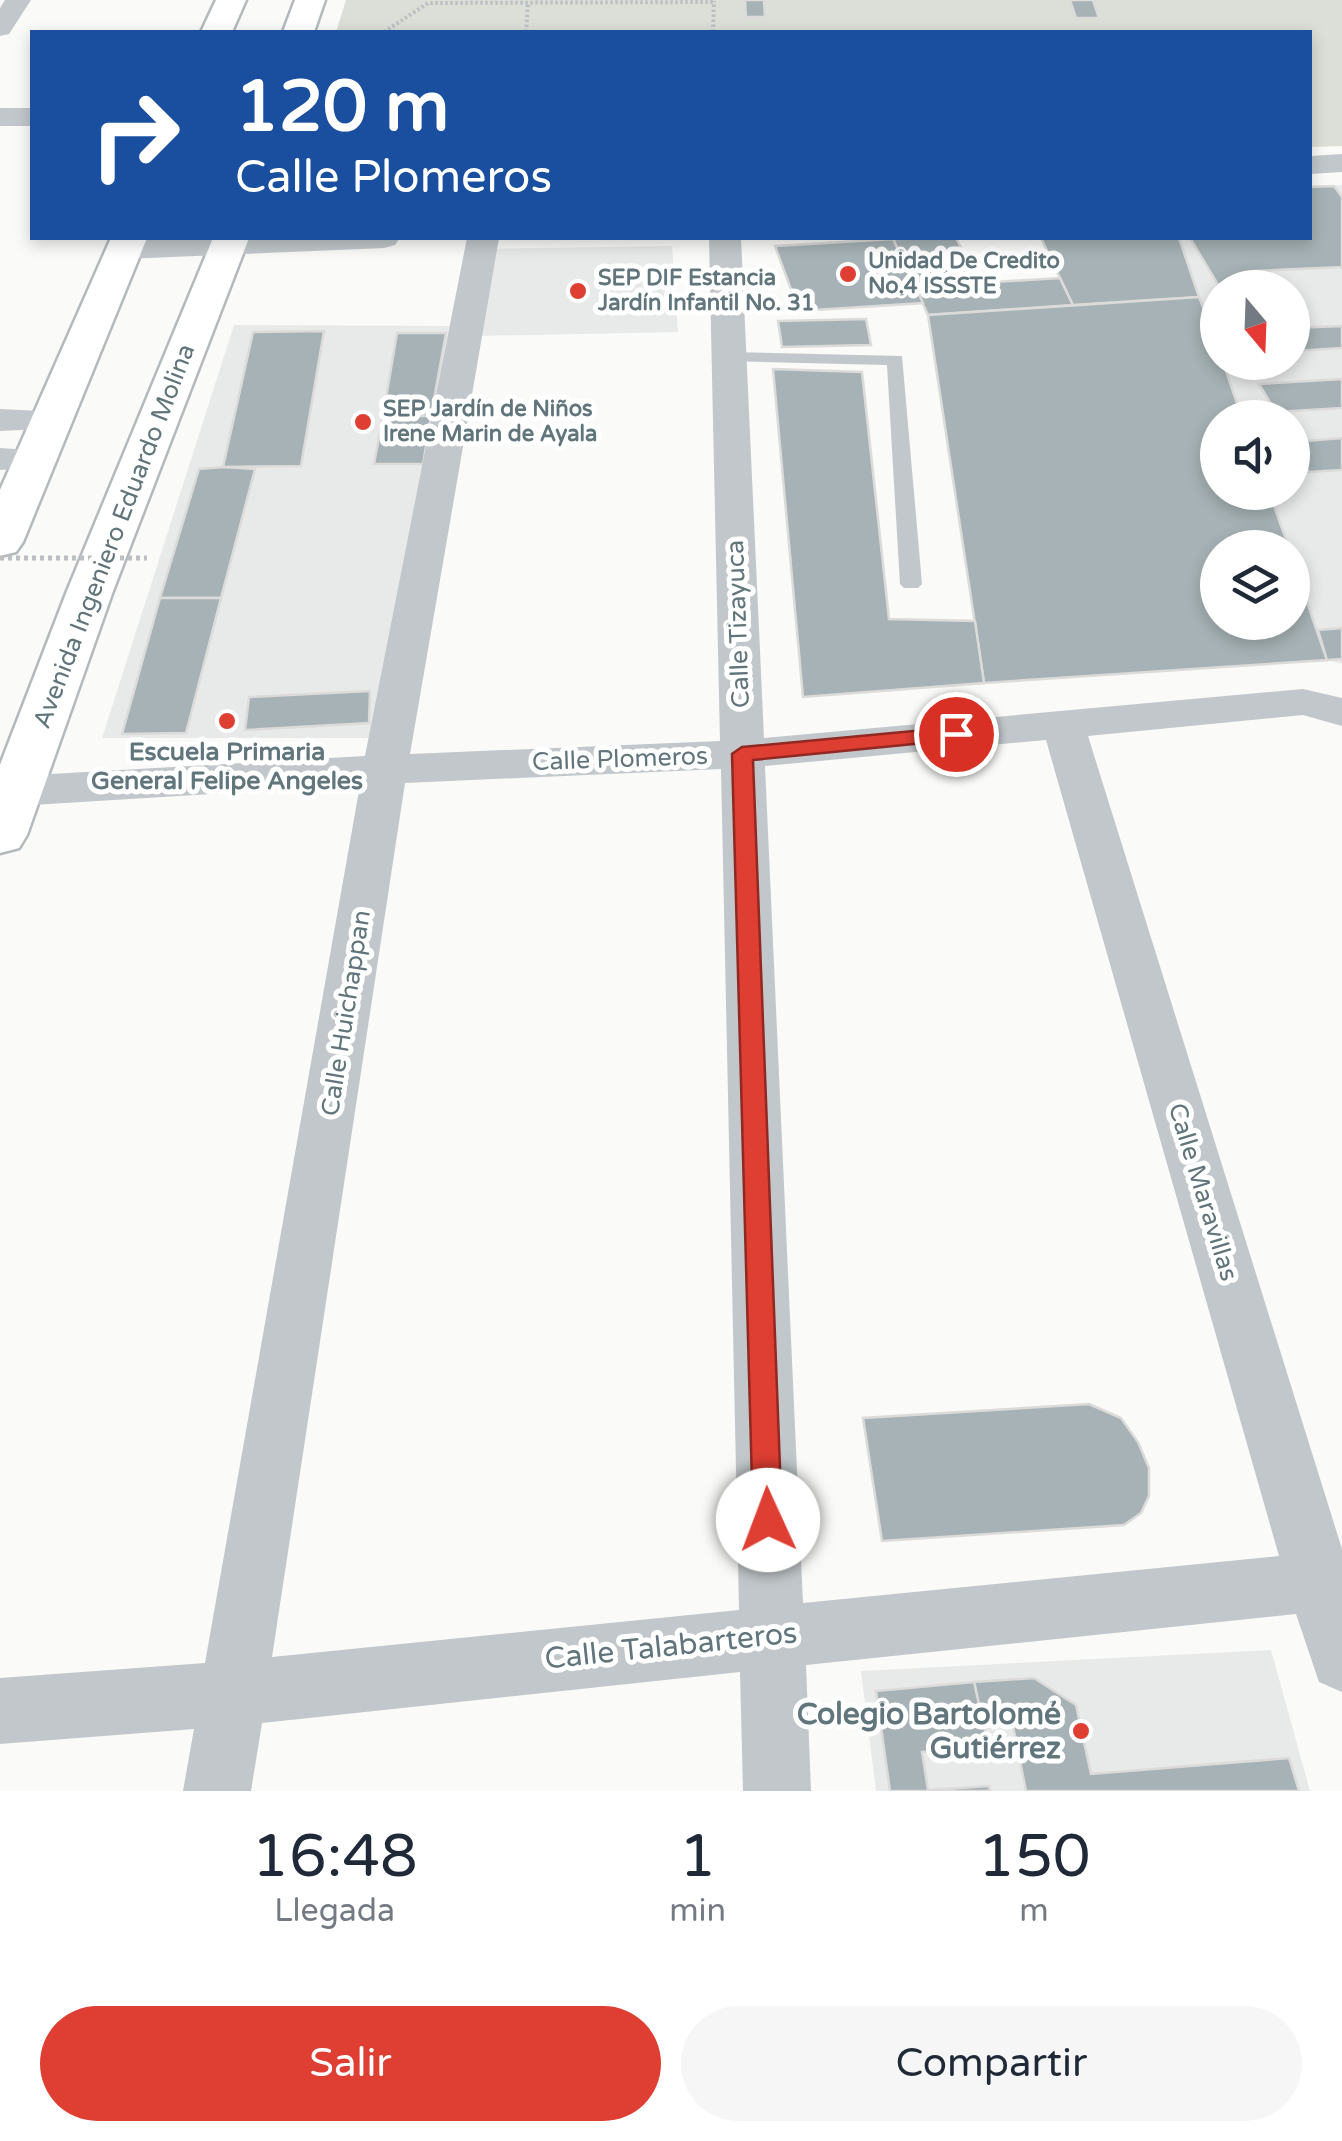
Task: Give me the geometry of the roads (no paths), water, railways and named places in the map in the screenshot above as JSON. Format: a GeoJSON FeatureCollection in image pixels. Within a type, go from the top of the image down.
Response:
{"type":"FeatureCollection","features":[{"type":"Feature","properties":{"kind":"main road"},"geometry":{"type":"LineString","coordinates":[[219,30],[232,0]]}},
{"type":"Feature","properties":{"kind":"main road"},"geometry":{"type":"LineString","coordinates":[[299,30],[310,0]]}},
{"type":"Feature","properties":{"kind":"main road","name":"Avenida Ingeniero Eduardo Molina"},"geometry":{"type":"LineString","coordinates":[[0,835],[90,591],[230,241]]}},
{"type":"Feature","properties":{"kind":"main road"},"geometry":{"type":"LineString","coordinates":[[0,542],[16,459],[49,420],[126,243]]}},
{"type":"Feature","properties":{"kind":"street"},"geometry":{"type":"LineString","coordinates":[[0,28],[18,0]]}},
{"type":"Feature","properties":{"kind":"street"},"geometry":{"type":"LineString","coordinates":[[0,117],[30,117]]}},
{"type":"Feature","properties":{"kind":"street"},"geometry":{"type":"LineString","coordinates":[[1312,164],[1342,162]]}},
{"type":"Feature","properties":{"kind":"street"},"geometry":{"type":"LineString","coordinates":[[126,243],[281,240]]}},
{"type":"Feature","properties":{"kind":"street","name":"Calle Huichappan"},"geometry":{"type":"LineString","coordinates":[[217,1791],[385,769],[484,240]]}},
{"type":"Feature","properties":{"kind":"street","name":"Calle Tizayuca"},"geometry":{"type":"LineString","coordinates":[[725,240],[776,1791]]}},
{"type":"Feature","properties":{"kind":"street"},"geometry":{"type":"LineString","coordinates":[[0,420],[49,420]]}},
{"type":"Feature","properties":{"kind":"street","name":"Calle Plomeros"},"geometry":{"type":"LineString","coordinates":[[16,792],[385,769],[742,754],[1303,702],[1342,712]]}},
{"type":"Feature","properties":{"kind":"street","name":"Calle Maravillas"},"geometry":{"type":"LineString","coordinates":[[1063,724],[1331,1580],[1342,1660]]}},
{"type":"Feature","properties":{"kind":"street","name":"Calle Talabarteros"},"geometry":{"type":"LineString","coordinates":[[0,1711],[236,1693],[1331,1580]]}},
{"type":"Feature","properties":{"kind":"lane"},"geometry":{"type":"LineString","coordinates":[[729,356],[896,360],[911,584]]}},
{"type":"Feature","properties":{"kind":"place","name":"Unidad De Credito No.4 ISSSTE"},"geometry":{"type":"Point","coordinates":[848,274]}},
{"type":"Feature","properties":{"kind":"place","name":"SEP DIF Estancia Jardín Infantil No. 31"},"geometry":{"type":"Point","coordinates":[578,291]}},
{"type":"Feature","properties":{"kind":"place","name":"SEP Jardín de Niños Irene Marin de Ayala"},"geometry":{"type":"Point","coordinates":[363,422]}},
{"type":"Feature","properties":{"kind":"place","name":"Escuela Primaria General Felipe Angeles"},"geometry":{"type":"Point","coordinates":[227,721]}},
{"type":"Feature","properties":{"kind":"place","name":"Colegio Bartolomé Gutiérrez"},"geometry":{"type":"Point","coordinates":[1081,1731]}}]}
